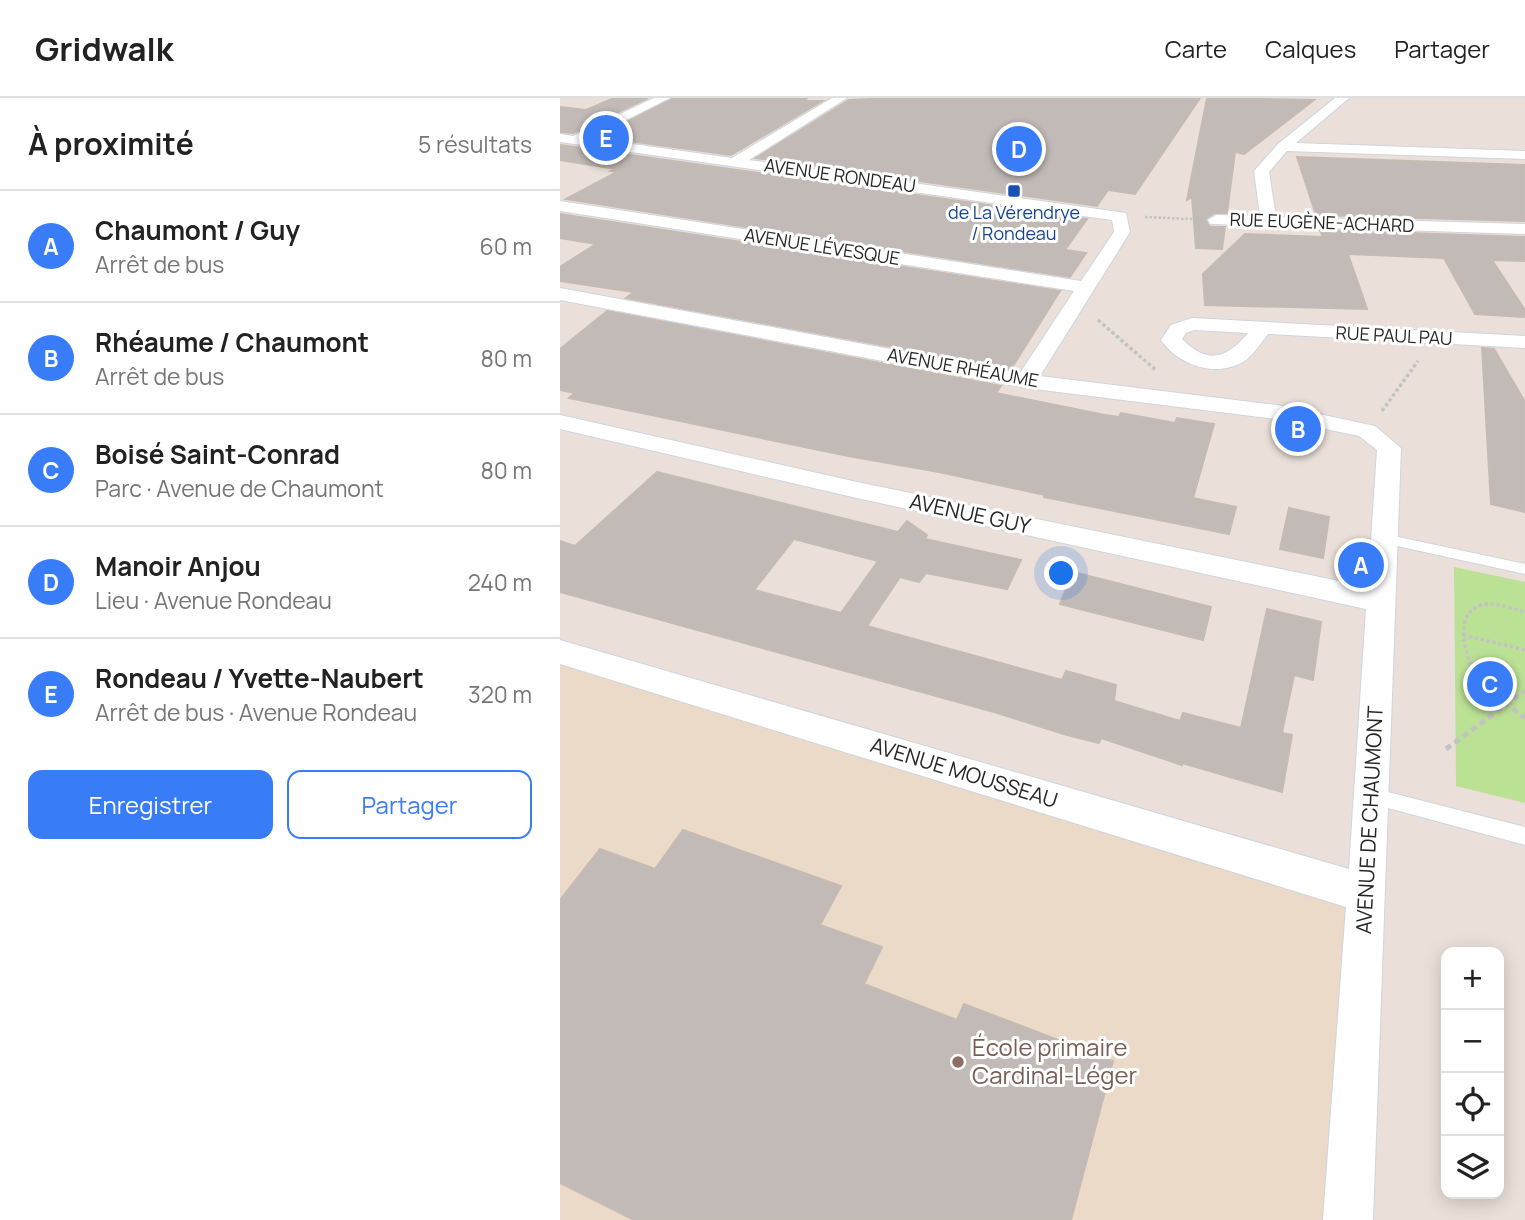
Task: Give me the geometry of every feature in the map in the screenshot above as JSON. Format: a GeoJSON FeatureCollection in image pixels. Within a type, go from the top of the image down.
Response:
{"type":"FeatureCollection","features":[{"type":"Feature","properties":{"kind":"street"},"geometry":{"type":"LineString","coordinates":[[560,147],[568,139],[664,98]]}},
{"type":"Feature","properties":{"kind":"street"},"geometry":{"type":"LineString","coordinates":[[737,161],[841,98]]}},
{"type":"Feature","properties":{"kind":"street"},"geometry":{"type":"LineString","coordinates":[[1269,222],[1261,171],[1283,147],[1343,98]]}},
{"type":"Feature","properties":{"kind":"street","name":"AVENUE RONDEAU"},"geometry":{"type":"LineString","coordinates":[[568,139],[1120,216]]}},
{"type":"Feature","properties":{"kind":"street"},"geometry":{"type":"LineString","coordinates":[[1283,147],[1525,155]]}},
{"type":"Feature","properties":{"kind":"street","name":"AVENUE LÉVESQUE"},"geometry":{"type":"LineString","coordinates":[[560,206],[1080,294]]}},
{"type":"Feature","properties":{"kind":"street"},"geometry":{"type":"LineString","coordinates":[[1026,381],[1122,232],[1120,216]]}},
{"type":"Feature","properties":{"kind":"street","name":"RUE EUGÈNE-ACHARD"},"geometry":{"type":"LineString","coordinates":[[1216,220],[1525,229]]}},
{"type":"Feature","properties":{"kind":"street","name":"AVENUE RHÉAUME"},"geometry":{"type":"LineString","coordinates":[[560,295],[1026,381],[1277,412],[1367,431]]}},
{"type":"Feature","properties":{"kind":"street","name":"RUE PAUL PAU"},"geometry":{"type":"LineString","coordinates":[[1262,329],[1525,342]]}},
{"type":"Feature","properties":{"kind":"street","name":"AVENUE GUY"},"geometry":{"type":"LineString","coordinates":[[560,422],[857,490],[1381,601]]}},
{"type":"Feature","properties":{"kind":"street","name":"AVENUE DE CHAUMONT"},"geometry":{"type":"LineString","coordinates":[[1348,1220],[1390,448],[1367,431]]}},
{"type":"Feature","properties":{"kind":"street","name":"AVENUE MOUSSEAU"},"geometry":{"type":"LineString","coordinates":[[560,652],[1367,894]]}},
{"type":"Feature","properties":{"kind":"lane"},"geometry":{"type":"LineString","coordinates":[[1384,539],[1525,569]]}},
{"type":"Feature","properties":{"kind":"lane"},"geometry":{"type":"LineString","coordinates":[[1371,796],[1525,836]]}},
{"type":"Feature","properties":{"kind":"path","name":"RUE EUGÈNE-ACHARD"},"geometry":{"type":"LineString","coordinates":[[1120,216],[1216,220]]}},
{"type":"Feature","properties":{"kind":"path"},"geometry":{"type":"LineString","coordinates":[[1080,294],[1192,402]]}},
{"type":"Feature","properties":{"kind":"path"},"geometry":{"type":"LineString","coordinates":[[1367,431],[1434,338]]}},
{"type":"Feature","properties":{"kind":"path"},"geometry":{"type":"LineString","coordinates":[[1525,612],[1492,604],[1481,605],[1467,615],[1463,635],[1464,653],[1474,670],[1507,704],[1525,718]]}},
{"type":"Feature","properties":{"kind":"path"},"geometry":{"type":"LineString","coordinates":[[1463,635],[1525,650]]}},
{"type":"Feature","properties":{"kind":"path"},"geometry":{"type":"LineString","coordinates":[[1446,749],[1525,691]]}},
{"type":"Feature","properties":{"kind":"shaded area","name":"École primaire Cardinal-Léger"},"geometry":{"type":"Polygon","coordinates":[[[560,654],[1370,905],[1344,1220],[560,1220],[560,654]]]}},
{"type":"Feature","properties":{"kind":"green space"},"geometry":{"type":"Polygon","coordinates":[[[1454,567],[1525,582],[1525,803],[1456,786],[1454,567]]]}},
{"type":"Feature","properties":{"kind":"building"},"geometry":{"type":"Polygon","coordinates":[[[614,98],[648,98],[573,133],[560,132],[560,107],[586,110],[614,98]]]}},
{"type":"Feature","properties":{"kind":"building"},"geometry":{"type":"Polygon","coordinates":[[[672,98],[807,98],[804,101],[822,101],[731,155],[599,137],[672,98]]]}},
{"type":"Feature","properties":{"kind":"building"},"geometry":{"type":"Polygon","coordinates":[[[1200,98],[1135,194],[1108,190],[1097,206],[756,158],[849,100],[1200,98]]]}},
{"type":"Feature","properties":{"kind":"building"},"geometry":{"type":"Polygon","coordinates":[[[1207,98],[1314,100],[1244,154],[1235,152],[1227,213],[1215,213],[1205,219],[1210,227],[1225,227],[1222,249],[1196,248],[1192,197],[1187,200],[1207,98]]]}},
{"type":"Feature","properties":{"kind":"building"},"geometry":{"type":"Polygon","coordinates":[[[560,145],[1087,219],[1065,250],[1086,253],[1070,277],[566,199],[617,172],[611,171],[616,169],[560,160],[560,145]]]}},
{"type":"Feature","properties":{"kind":"building"},"geometry":{"type":"Polygon","coordinates":[[[1297,157],[1525,165],[1525,221],[1316,215],[1297,157]]]}},
{"type":"Feature","properties":{"kind":"building"},"geometry":{"type":"Polygon","coordinates":[[[560,214],[1060,291],[1011,369],[626,298],[634,292],[560,281],[560,267],[596,244],[560,238],[560,214]]]}},
{"type":"Feature","properties":{"kind":"building"},"geometry":{"type":"Polygon","coordinates":[[[1320,230],[1525,237],[1525,261],[1492,260],[1525,310],[1525,317],[1475,314],[1444,258],[1348,254],[1367,309],[1205,305],[1203,274],[1245,234],[1323,237],[1320,230]]]}},
{"type":"Feature","properties":{"kind":"building"},"geometry":{"type":"Polygon","coordinates":[[[607,311],[1001,386],[996,393],[1105,415],[1119,417],[1121,413],[1175,423],[1177,418],[1214,424],[1193,498],[1236,507],[1229,534],[1044,497],[1045,495],[939,472],[848,456],[569,398],[575,393],[560,390],[560,349],[607,311]]]}},
{"type":"Feature","properties":{"kind":"building"},"geometry":{"type":"Polygon","coordinates":[[[1482,348],[1494,349],[1525,402],[1525,512],[1491,504],[1482,348]]]}},
{"type":"Feature","properties":{"kind":"building"},"geometry":{"type":"Polygon","coordinates":[[[657,472],[898,532],[907,521],[927,535],[925,539],[1021,560],[1007,589],[926,573],[919,582],[900,577],[867,626],[1062,680],[1066,671],[1116,685],[1114,701],[1180,721],[1183,713],[1241,728],[1267,609],[1321,622],[1313,680],[1294,675],[1282,733],[1292,735],[1282,792],[1182,765],[1101,738],[1099,743],[1067,735],[994,712],[560,592],[560,541],[575,546],[657,472]],[[794,539],[754,590],[841,613],[878,561],[794,539]]]}},
{"type":"Feature","properties":{"kind":"building"},"geometry":{"type":"Polygon","coordinates":[[[1289,508],[1329,517],[1323,558],[1280,549],[1289,508]]]}},
{"type":"Feature","properties":{"kind":"building"},"geometry":{"type":"Polygon","coordinates":[[[1073,572],[1211,607],[1203,640],[1060,604],[1073,572]]]}},
{"type":"Feature","properties":{"kind":"building"},"geometry":{"type":"Polygon","coordinates":[[[683,830],[841,886],[820,925],[882,947],[864,984],[957,1020],[964,1004],[1113,1061],[1071,1220],[634,1220],[560,1183],[560,900],[600,849],[655,869],[683,830]]]}},
{"type":"Feature","properties":{"kind":"place","name":"Rondeau / Yvette-Naubert"},"geometry":{"type":"Point","coordinates":[606,138]}},
{"type":"Feature","properties":{"kind":"place","name":"Manoir Anjou"},"geometry":{"type":"Point","coordinates":[1019,149]}},
{"type":"Feature","properties":{"kind":"place","name":"de La Vérendrye / Rondeau"},"geometry":{"type":"Point","coordinates":[1014,191]}},
{"type":"Feature","properties":{"kind":"place","name":"Rhéaume / Chaumont"},"geometry":{"type":"Point","coordinates":[1298,429]}},
{"type":"Feature","properties":{"kind":"place","name":"Chaumont / Guy"},"geometry":{"type":"Point","coordinates":[1361,565]}},
{"type":"Feature","properties":{"kind":"place","name":"Boisé Saint-Conrad"},"geometry":{"type":"Point","coordinates":[1490,684]}},
{"type":"Feature","properties":{"kind":"place","name":"École primaire Cardinal-Léger"},"geometry":{"type":"Point","coordinates":[958,1062]}}]}
